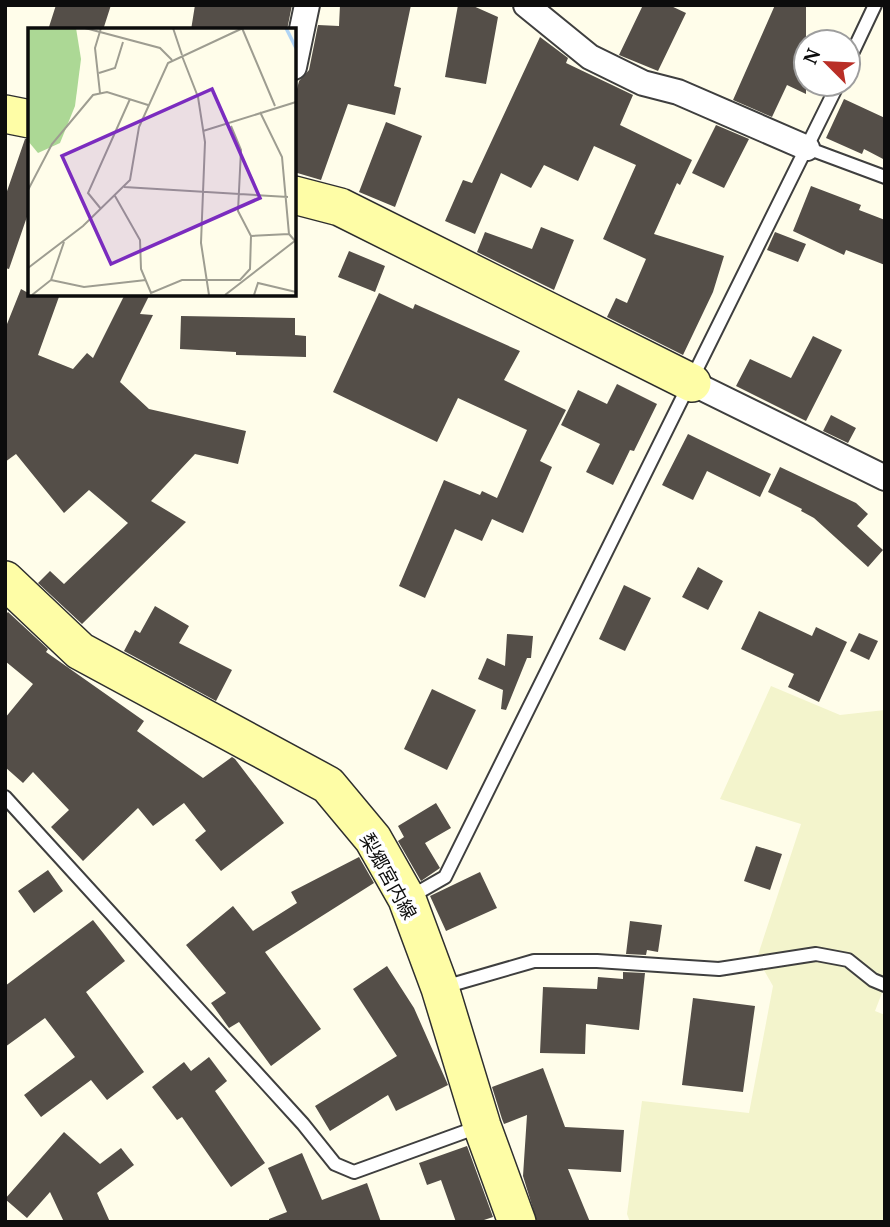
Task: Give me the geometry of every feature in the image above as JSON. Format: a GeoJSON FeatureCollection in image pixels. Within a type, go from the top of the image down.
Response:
{"type":"FeatureCollection","features":[{"type":"Feature","properties":{"kind":"main road"},"geometry":{"type":"LineString","coordinates":[[5,114],[28,119]]}},
{"type":"Feature","properties":{"kind":"main road"},"geometry":{"type":"LineString","coordinates":[[296,196],[340,207],[692,383]]}},
{"type":"Feature","properties":{"kind":"main road","name":"梨郷宮内線"},"geometry":{"type":"LineString","coordinates":[[5,580],[37,613],[80,650],[328,785],[373,839],[407,899],[440,988],[482,1126],[517,1222]]}},
{"type":"Feature","properties":{"kind":"street"},"geometry":{"type":"LineString","coordinates":[[296,57],[307,5]]}},
{"type":"Feature","properties":{"kind":"street"},"geometry":{"type":"LineString","coordinates":[[526,5],[590,57],[643,82],[678,92],[807,148]]}},
{"type":"Feature","properties":{"kind":"street"},"geometry":{"type":"LineString","coordinates":[[692,383],[885,478]]}},
{"type":"Feature","properties":{"kind":"lane"},"geometry":{"type":"LineString","coordinates":[[862,32],[875,5]]}},
{"type":"Feature","properties":{"kind":"lane"},"geometry":{"type":"LineString","coordinates":[[407,899],[445,877],[831,98]]}},
{"type":"Feature","properties":{"kind":"lane"},"geometry":{"type":"LineString","coordinates":[[807,148],[885,177]]}},
{"type":"Feature","properties":{"kind":"lane"},"geometry":{"type":"LineString","coordinates":[[5,797],[303,1124],[335,1164],[354,1172],[482,1126]]}},
{"type":"Feature","properties":{"kind":"lane"},"geometry":{"type":"LineString","coordinates":[[440,988],[534,961],[597,961],[719,969],[816,954],[848,960],[873,980],[885,985]]}},
{"type":"Feature","properties":{"kind":"green space"},"geometry":{"type":"Polygon","coordinates":[[[771,686],[840,715],[885,710],[885,985],[875,1011],[885,1015],[885,1222],[630,1222],[627,1214],[642,1101],[749,1113],[773,986],[757,958],[801,824],[720,799],[771,686]]]}},
{"type":"Feature","properties":{"kind":"building"},"geometry":{"type":"Polygon","coordinates":[[[56,5],[111,5],[104,28],[49,28],[56,5]]]}},
{"type":"Feature","properties":{"kind":"building"},"geometry":{"type":"Polygon","coordinates":[[[195,5],[292,5],[287,28],[191,28],[195,5]]]}},
{"type":"Feature","properties":{"kind":"building"},"geometry":{"type":"Polygon","coordinates":[[[340,5],[411,5],[394,86],[401,88],[395,115],[348,104],[321,180],[296,173],[296,93],[299,81],[309,70],[318,25],[339,26],[340,5]]]}},
{"type":"Feature","properties":{"kind":"building"},"geometry":{"type":"Polygon","coordinates":[[[458,5],[471,5],[498,17],[486,84],[445,77],[458,5]]]}},
{"type":"Feature","properties":{"kind":"building"},"geometry":{"type":"Polygon","coordinates":[[[643,5],[669,5],[686,13],[658,71],[619,55],[643,5]]]}},
{"type":"Feature","properties":{"kind":"building"},"geometry":{"type":"Polygon","coordinates":[[[775,5],[806,5],[806,28],[792,28],[792,87],[787,85],[772,117],[733,100],[775,5]]]}},
{"type":"Feature","properties":{"kind":"building"},"geometry":{"type":"Polygon","coordinates":[[[540,37],[568,58],[566,63],[633,95],[620,125],[692,160],[680,185],[677,183],[654,234],[724,256],[713,292],[683,355],[607,317],[616,298],[627,303],[646,259],[603,239],[636,165],[594,146],[578,181],[544,165],[531,188],[501,173],[475,234],[445,221],[463,180],[472,183],[540,37]]]}},
{"type":"Feature","properties":{"kind":"building"},"geometry":{"type":"Polygon","coordinates":[[[844,99],[885,118],[885,160],[864,149],[862,154],[826,138],[844,99]]]}},
{"type":"Feature","properties":{"kind":"building"},"geometry":{"type":"Polygon","coordinates":[[[386,122],[422,136],[395,207],[359,192],[386,122]]]}},
{"type":"Feature","properties":{"kind":"building"},"geometry":{"type":"Polygon","coordinates":[[[716,125],[749,139],[724,188],[692,173],[716,125]]]}},
{"type":"Feature","properties":{"kind":"building"},"geometry":{"type":"Polygon","coordinates":[[[25,139],[28,139],[28,214],[9,269],[5,268],[5,197],[25,139]]]}},
{"type":"Feature","properties":{"kind":"building"},"geometry":{"type":"Polygon","coordinates":[[[811,186],[861,205],[859,210],[885,220],[885,265],[846,250],[844,255],[793,231],[811,186]]]}},
{"type":"Feature","properties":{"kind":"building"},"geometry":{"type":"Polygon","coordinates":[[[541,227],[574,240],[554,290],[477,252],[485,232],[532,249],[541,227]]]}},
{"type":"Feature","properties":{"kind":"building"},"geometry":{"type":"Polygon","coordinates":[[[775,232],[806,244],[798,262],[767,250],[775,232]]]}},
{"type":"Feature","properties":{"kind":"building"},"geometry":{"type":"Polygon","coordinates":[[[349,251],[385,266],[375,292],[338,277],[349,251]]]}},
{"type":"Feature","properties":{"kind":"building"},"geometry":{"type":"Polygon","coordinates":[[[21,289],[28,293],[28,296],[59,296],[38,355],[73,369],[87,353],[93,358],[124,296],[149,296],[140,314],[153,315],[120,382],[149,409],[246,431],[238,464],[195,454],[151,501],[186,522],[82,624],[38,583],[50,571],[64,584],[128,523],[89,490],[64,513],[16,454],[5,462],[5,329],[21,289]]]}},
{"type":"Feature","properties":{"kind":"building"},"geometry":{"type":"Polygon","coordinates":[[[379,293],[413,309],[415,304],[520,351],[504,380],[566,410],[540,461],[552,467],[523,533],[492,519],[482,541],[455,529],[425,598],[399,586],[444,480],[480,495],[482,491],[497,498],[527,430],[458,398],[437,442],[333,392],[379,293]]]}},
{"type":"Feature","properties":{"kind":"building"},"geometry":{"type":"Polygon","coordinates":[[[181,316],[295,318],[295,335],[306,336],[306,357],[236,355],[236,352],[180,349],[181,316]]]}},
{"type":"Feature","properties":{"kind":"building"},"geometry":{"type":"Polygon","coordinates":[[[813,336],[842,350],[806,421],[736,386],[750,359],[791,378],[813,336]]]}},
{"type":"Feature","properties":{"kind":"building"},"geometry":{"type":"Polygon","coordinates":[[[617,384],[657,404],[634,451],[630,450],[613,485],[586,472],[600,444],[561,425],[578,390],[607,404],[617,384]]]}},
{"type":"Feature","properties":{"kind":"building"},"geometry":{"type":"Polygon","coordinates":[[[831,415],[856,428],[848,443],[823,431],[831,415]]]}},
{"type":"Feature","properties":{"kind":"building"},"geometry":{"type":"Polygon","coordinates":[[[688,434],[771,474],[760,497],[707,471],[693,500],[662,485],[688,434]]]}},
{"type":"Feature","properties":{"kind":"building"},"geometry":{"type":"Polygon","coordinates":[[[780,467],[856,503],[868,514],[857,526],[883,550],[868,567],[814,518],[801,511],[802,509],[768,492],[780,467]]]}},
{"type":"Feature","properties":{"kind":"building"},"geometry":{"type":"Polygon","coordinates":[[[698,567],[723,581],[708,610],[682,597],[698,567]]]}},
{"type":"Feature","properties":{"kind":"building"},"geometry":{"type":"Polygon","coordinates":[[[624,585],[651,598],[625,651],[599,639],[624,585]]]}},
{"type":"Feature","properties":{"kind":"building"},"geometry":{"type":"Polygon","coordinates":[[[155,606],[189,626],[179,643],[232,670],[216,701],[124,651],[135,630],[140,633],[155,606]]]}},
{"type":"Feature","properties":{"kind":"building"},"geometry":{"type":"Polygon","coordinates":[[[759,611],[812,636],[816,627],[847,642],[819,702],[788,687],[794,674],[741,649],[759,611]]]}},
{"type":"Feature","properties":{"kind":"building"},"geometry":{"type":"Polygon","coordinates":[[[8,612],[48,649],[46,652],[144,721],[137,731],[203,778],[232,757],[235,759],[284,823],[221,871],[195,840],[206,831],[184,803],[153,826],[138,808],[83,861],[51,827],[69,810],[33,772],[23,783],[5,767],[5,718],[33,684],[5,661],[5,615],[8,612]]]}},
{"type":"Feature","properties":{"kind":"building"},"geometry":{"type":"Polygon","coordinates":[[[859,633],[878,641],[869,660],[850,651],[859,633]]]}},
{"type":"Feature","properties":{"kind":"building"},"geometry":{"type":"Polygon","coordinates":[[[507,634],[533,636],[531,658],[527,658],[506,710],[501,709],[503,690],[478,679],[487,658],[505,666],[507,634]]]}},
{"type":"Feature","properties":{"kind":"building"},"geometry":{"type":"Polygon","coordinates":[[[432,689],[476,710],[447,770],[404,749],[432,689]]]}},
{"type":"Feature","properties":{"kind":"building"},"geometry":{"type":"Polygon","coordinates":[[[436,803],[451,828],[425,843],[440,868],[421,881],[398,841],[404,837],[398,826],[436,803]]]}},
{"type":"Feature","properties":{"kind":"building"},"geometry":{"type":"Polygon","coordinates":[[[756,846],[782,854],[770,890],[744,881],[756,846]]]}},
{"type":"Feature","properties":{"kind":"building"},"geometry":{"type":"Polygon","coordinates":[[[359,857],[374,883],[265,952],[321,1029],[271,1066],[239,1022],[229,1028],[211,1003],[226,993],[186,945],[233,906],[253,931],[297,903],[291,892],[359,857]]]}},
{"type":"Feature","properties":{"kind":"building"},"geometry":{"type":"Polygon","coordinates":[[[48,870],[63,891],[34,913],[18,891],[48,870]]]}},
{"type":"Feature","properties":{"kind":"building"},"geometry":{"type":"Polygon","coordinates":[[[480,872],[497,908],[446,931],[430,896],[480,872]]]}},
{"type":"Feature","properties":{"kind":"building"},"geometry":{"type":"Polygon","coordinates":[[[93,920],[125,961],[86,992],[144,1072],[107,1100],[91,1080],[41,1117],[24,1095],[75,1057],[45,1018],[5,1047],[5,986],[93,920]]]}},
{"type":"Feature","properties":{"kind":"building"},"geometry":{"type":"Polygon","coordinates":[[[630,921],[662,925],[658,952],[647,950],[646,955],[626,954],[630,921]]]}},
{"type":"Feature","properties":{"kind":"building"},"geometry":{"type":"Polygon","coordinates":[[[387,966],[414,1008],[448,1085],[396,1111],[388,1095],[330,1131],[315,1106],[397,1056],[353,989],[387,966]]]}},
{"type":"Feature","properties":{"kind":"building"},"geometry":{"type":"Polygon","coordinates":[[[623,972],[645,973],[639,1030],[586,1024],[585,1054],[540,1053],[543,987],[597,989],[598,977],[623,979],[623,972]]]}},
{"type":"Feature","properties":{"kind":"building"},"geometry":{"type":"Polygon","coordinates":[[[693,998],[755,1006],[743,1092],[682,1085],[693,998]]]}},
{"type":"Feature","properties":{"kind":"building"},"geometry":{"type":"Polygon","coordinates":[[[209,1057],[227,1081],[215,1091],[265,1163],[231,1187],[182,1117],[177,1120],[152,1087],[184,1062],[191,1071],[209,1057]]]}},
{"type":"Feature","properties":{"kind":"building"},"geometry":{"type":"Polygon","coordinates":[[[543,1068],[565,1127],[624,1130],[621,1172],[568,1169],[590,1222],[537,1222],[523,1176],[527,1115],[504,1124],[492,1087],[543,1068]]]}},
{"type":"Feature","properties":{"kind":"building"},"geometry":{"type":"Polygon","coordinates":[[[64,1132],[100,1164],[121,1148],[134,1165],[97,1193],[110,1222],[64,1222],[50,1192],[27,1218],[5,1199],[64,1132]]]}},
{"type":"Feature","properties":{"kind":"building"},"geometry":{"type":"Polygon","coordinates":[[[467,1146],[493,1217],[478,1222],[456,1222],[441,1180],[427,1185],[419,1163],[467,1146]]]}},
{"type":"Feature","properties":{"kind":"building"},"geometry":{"type":"Polygon","coordinates":[[[302,1153],[322,1200],[367,1183],[381,1222],[269,1222],[269,1219],[287,1212],[268,1168],[302,1153]]]}}]}
